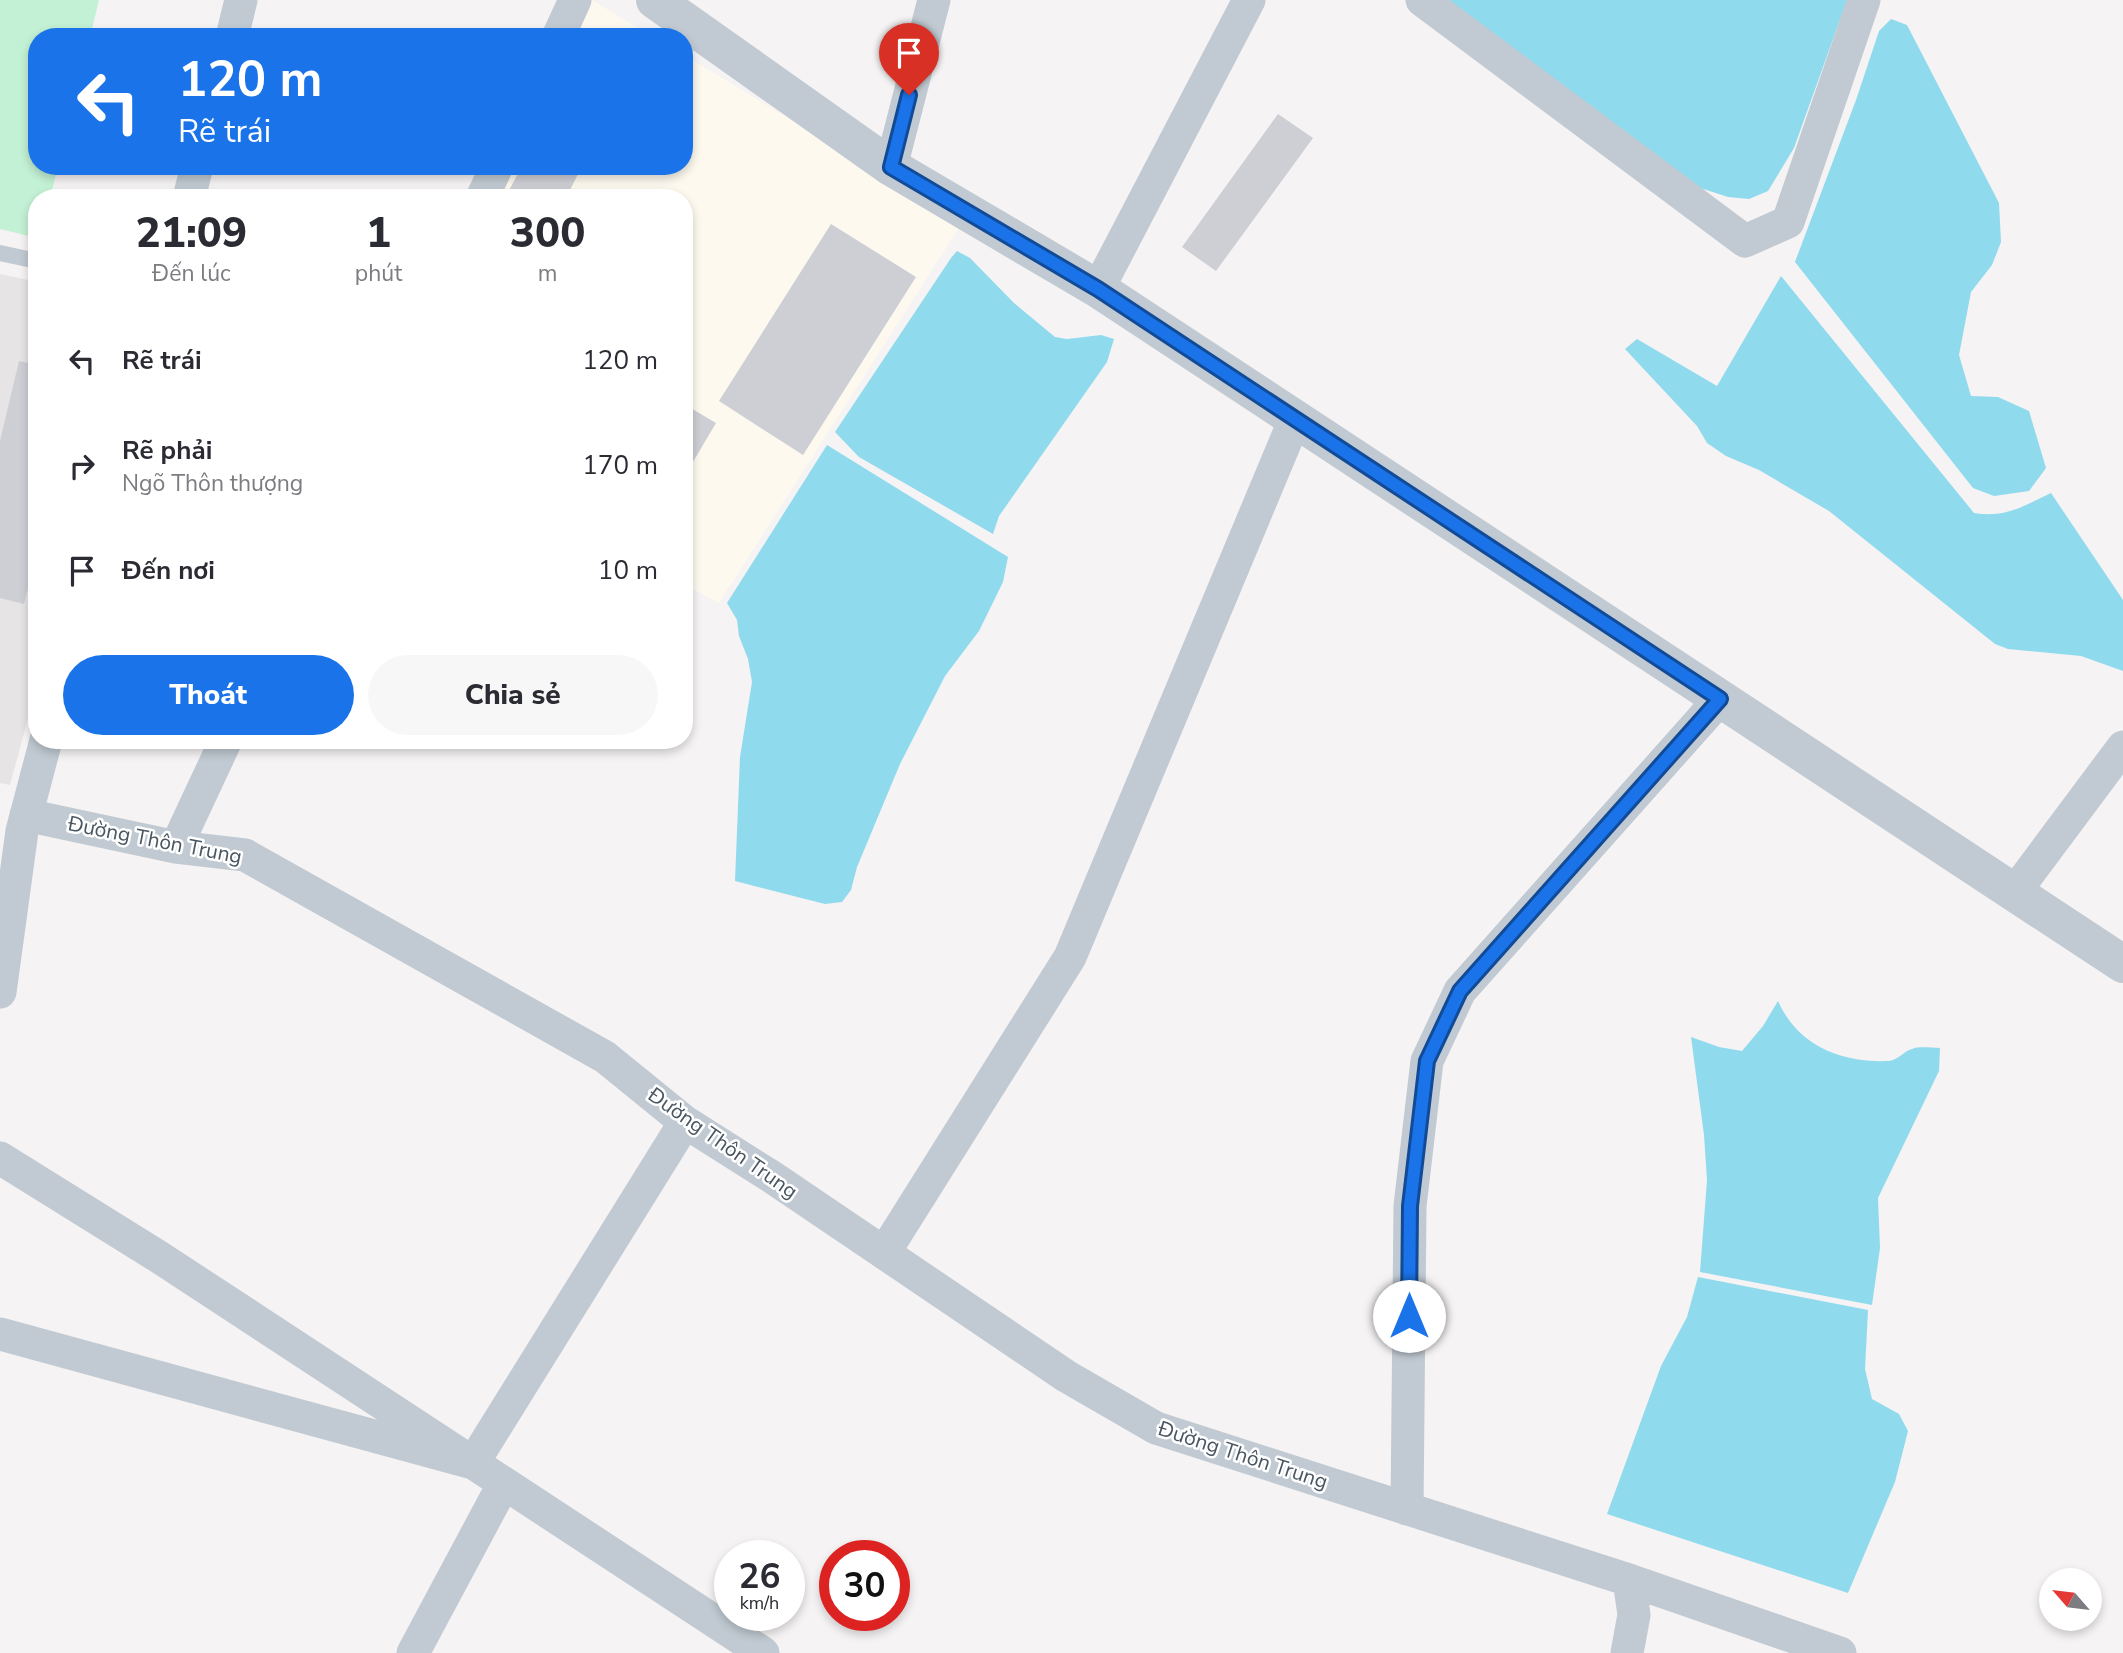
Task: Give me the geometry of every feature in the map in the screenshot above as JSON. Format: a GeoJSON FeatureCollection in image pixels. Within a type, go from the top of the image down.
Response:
{"type":"FeatureCollection","features":[{"type":"Feature","properties":{"kind":"street"},"geometry":{"type":"LineString","coordinates":[[234,28],[241,0]]}},
{"type":"Feature","properties":{"kind":"street"},"geometry":{"type":"LineString","coordinates":[[562,28],[575,0]]}},
{"type":"Feature","properties":{"kind":"street"},"geometry":{"type":"LineString","coordinates":[[655,0],[891,167],[1098,289],[2123,964]]}},
{"type":"Feature","properties":{"kind":"street"},"geometry":{"type":"LineString","coordinates":[[891,167],[934,0]]}},
{"type":"Feature","properties":{"kind":"street"},"geometry":{"type":"LineString","coordinates":[[1098,289],[1249,0]]}},
{"type":"Feature","properties":{"kind":"street"},"geometry":{"type":"LineString","coordinates":[[1422,0],[1745,241],[1788,222],[1864,0]]}},
{"type":"Feature","properties":{"kind":"street"},"geometry":{"type":"LineString","coordinates":[[884,1253],[1070,957],[1295,418]]}},
{"type":"Feature","properties":{"kind":"street"},"geometry":{"type":"LineString","coordinates":[[1407,1509],[1410,1206],[1427,1061],[1460,991],[1720,699]]}},
{"type":"Feature","properties":{"kind":"street"},"geometry":{"type":"LineString","coordinates":[[2014,892],[2123,747]]}},
{"type":"Feature","properties":{"kind":"street"},"geometry":{"type":"LineString","coordinates":[[0,992],[26,815],[44,749]]}},
{"type":"Feature","properties":{"kind":"street"},"geometry":{"type":"LineString","coordinates":[[176,847],[222,749]]}},
{"type":"Feature","properties":{"kind":"street","name":"Đường Thôn Trung"},"geometry":{"type":"LineString","coordinates":[[26,815],[176,847],[245,855],[605,1057],[685,1122],[772,1177],[1066,1376],[1156,1428],[1629,1580],[1840,1653]]}},
{"type":"Feature","properties":{"kind":"street"},"geometry":{"type":"LineString","coordinates":[[473,1463],[685,1122]]}},
{"type":"Feature","properties":{"kind":"street"},"geometry":{"type":"LineString","coordinates":[[0,1158],[159,1257],[764,1653]]}},
{"type":"Feature","properties":{"kind":"street"},"geometry":{"type":"LineString","coordinates":[[0,1334],[473,1463]]}},
{"type":"Feature","properties":{"kind":"street"},"geometry":{"type":"LineString","coordinates":[[413,1653],[504,1483]]}},
{"type":"Feature","properties":{"kind":"street"},"geometry":{"type":"LineString","coordinates":[[1627,1653],[1634,1615],[1629,1580]]}},
{"type":"Feature","properties":{"kind":"lane"},"geometry":{"type":"LineString","coordinates":[[0,253],[28,259]]}},
{"type":"Feature","properties":{"kind":"shaded area"},"geometry":{"type":"Polygon","coordinates":[[[592,0],[638,28],[577,28],[592,0]]]}},
{"type":"Feature","properties":{"kind":"shaded area"},"geometry":{"type":"Polygon","coordinates":[[[693,60],[962,223],[719,603],[693,589],[693,189],[503,189],[509,175],[693,175],[693,60]]]}},
{"type":"Feature","properties":{"kind":"shaded area"},"geometry":{"type":"Polygon","coordinates":[[[0,274],[28,280],[28,718],[10,785],[0,783],[0,274]]]}},
{"type":"Feature","properties":{"kind":"green space"},"geometry":{"type":"Polygon","coordinates":[[[0,0],[99,0],[92,28],[28,28],[28,175],[56,175],[52,189],[28,189],[28,236],[0,229],[0,0]]]}},
{"type":"Feature","properties":{"kind":"water"},"geometry":{"type":"Polygon","coordinates":[[[1445,0],[1847,0],[1794,148],[1768,191],[1749,199],[1728,197],[1691,185],[1445,0]]]}},
{"type":"Feature","properties":{"kind":"water"},"geometry":{"type":"Polygon","coordinates":[[[1891,19],[1907,25],[1999,203],[2001,242],[1992,265],[1971,292],[1959,355],[1971,396],[1998,397],[2029,411],[2046,468],[2029,491],[1994,496],[1973,488],[1795,262],[1879,31],[1891,19]]]}},
{"type":"Feature","properties":{"kind":"water"},"geometry":{"type":"Polygon","coordinates":[[[957,251],[970,258],[1014,303],[1055,337],[1067,339],[1101,335],[1114,339],[1107,362],[999,516],[993,534],[859,457],[835,432],[957,251]]]}},
{"type":"Feature","properties":{"kind":"water"},"geometry":{"type":"Polygon","coordinates":[[[1781,276],[1974,513],[2005,512],[2051,493],[2123,600],[2123,671],[2081,656],[2008,649],[1995,644],[1829,511],[1759,470],[1726,456],[1707,443],[1697,426],[1625,349],[1637,339],[1717,386],[1781,276]]]}},
{"type":"Feature","properties":{"kind":"water"},"geometry":{"type":"Polygon","coordinates":[[[827,445],[1008,557],[1003,582],[979,631],[945,676],[900,764],[857,867],[851,890],[842,902],[825,904],[735,881],[740,757],[752,682],[737,620],[727,603],[827,445]]]}},
{"type":"Feature","properties":{"kind":"water"},"geometry":{"type":"Polygon","coordinates":[[[1778,1001],[1797,1030],[1823,1049],[1838,1055],[1871,1061],[1889,1061],[1915,1048],[1940,1048],[1939,1071],[1878,1198],[1880,1248],[1872,1305],[1700,1272],[1707,1180],[1691,1037],[1719,1047],[1742,1051],[1763,1026],[1778,1001]]]}},
{"type":"Feature","properties":{"kind":"water"},"geometry":{"type":"Polygon","coordinates":[[[1698,1277],[1868,1310],[1865,1369],[1872,1399],[1899,1414],[1908,1431],[1895,1482],[1848,1593],[1607,1514],[1661,1366],[1687,1317],[1698,1277]]]}},
{"type":"Feature","properties":{"kind":"building"},"geometry":{"type":"Polygon","coordinates":[[[1278,114],[1313,138],[1216,271],[1182,247],[1278,114]]]}},
{"type":"Feature","properties":{"kind":"building"},"geometry":{"type":"Polygon","coordinates":[[[517,175],[578,175],[570,189],[510,189],[517,175]]]}},
{"type":"Feature","properties":{"kind":"building"},"geometry":{"type":"Polygon","coordinates":[[[831,224],[916,277],[803,455],[719,401],[831,224]]]}},
{"type":"Feature","properties":{"kind":"building"},"geometry":{"type":"Polygon","coordinates":[[[19,361],[28,363],[28,587],[24,604],[0,598],[0,441],[19,361]]]}},
{"type":"Feature","properties":{"kind":"building"},"geometry":{"type":"Polygon","coordinates":[[[693,409],[716,423],[693,462],[693,409]]]}},
{"type":"Feature","properties":{"kind":"route"},"geometry":{"type":"LineString","coordinates":[[909,95],[891,167],[1098,289],[1720,699],[1460,991],[1427,1061],[1410,1206],[1409,1316]]}}]}
